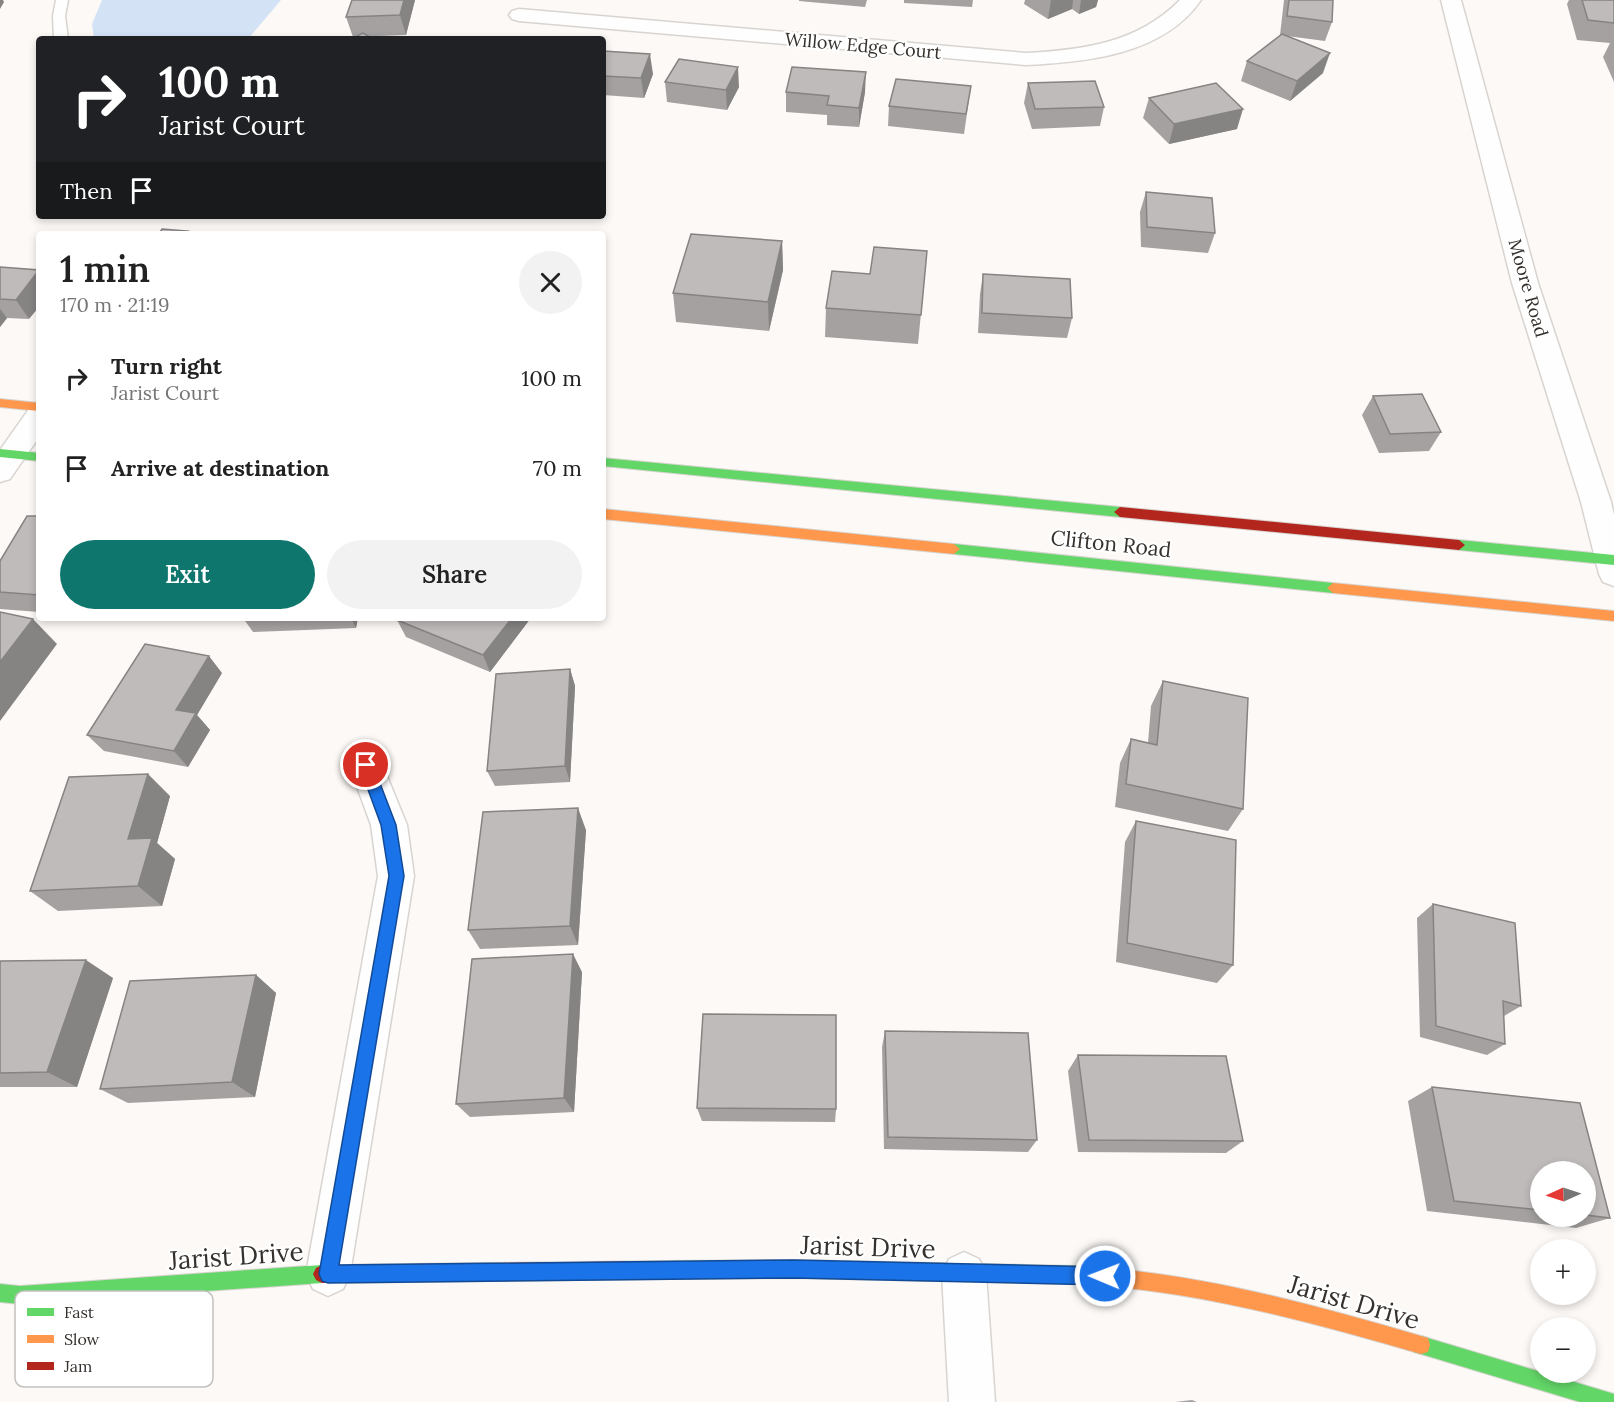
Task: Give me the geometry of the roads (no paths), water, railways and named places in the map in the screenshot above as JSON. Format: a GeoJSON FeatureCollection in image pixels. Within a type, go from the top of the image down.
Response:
{"type":"FeatureCollection","features":[{"type":"Feature","properties":{"kind":"main road"},"geometry":{"type":"LineString","coordinates":[[0,403],[36,407]]}},
{"type":"Feature","properties":{"kind":"main road","name":"Clifton Road"},"geometry":{"type":"LineString","coordinates":[[606,462],[1613,565]]}},
{"type":"Feature","properties":{"kind":"main road","name":"Clifton Road"},"geometry":{"type":"LineString","coordinates":[[606,514],[1614,616]]}},
{"type":"Feature","properties":{"kind":"main road","name":"Jarist Drive"},"geometry":{"type":"LineString","coordinates":[[79,1291],[328,1274],[794,1269],[1105,1276],[1209,1288],[1319,1315],[1611,1402]]}},
{"type":"Feature","properties":{"kind":"main road","name":"Jarist Drive"},"geometry":{"type":"LineString","coordinates":[[0,1293],[15,1294]]}},
{"type":"Feature","properties":{"kind":"street","name":"Willow Edge Court"},"geometry":{"type":"LineString","coordinates":[[519,15],[1026,59],[1076,56],[1136,41],[1158,30],[1178,16],[1191,0]]}},
{"type":"Feature","properties":{"kind":"street","name":"Moore Road"},"geometry":{"type":"LineString","coordinates":[[1451,0],[1525,283],[1596,502],[1613,565]]}},
{"type":"Feature","properties":{"kind":"street"},"geometry":{"type":"LineString","coordinates":[[13,459],[36,421]]}},
{"type":"Feature","properties":{"kind":"street"},"geometry":{"type":"LineString","coordinates":[[328,1274],[396,876],[389,825],[366,765]]}},
{"type":"Feature","properties":{"kind":"street"},"geometry":{"type":"LineString","coordinates":[[964,1274],[972,1402]]}},
{"type":"Feature","properties":{"kind":"lane"},"geometry":{"type":"LineString","coordinates":[[61,36],[59,16],[62,0]]}},
{"type":"Feature","properties":{"kind":"water"},"geometry":{"type":"Polygon","coordinates":[[[102,0],[281,0],[251,36],[94,36],[92,24],[102,0]]]}}]}
